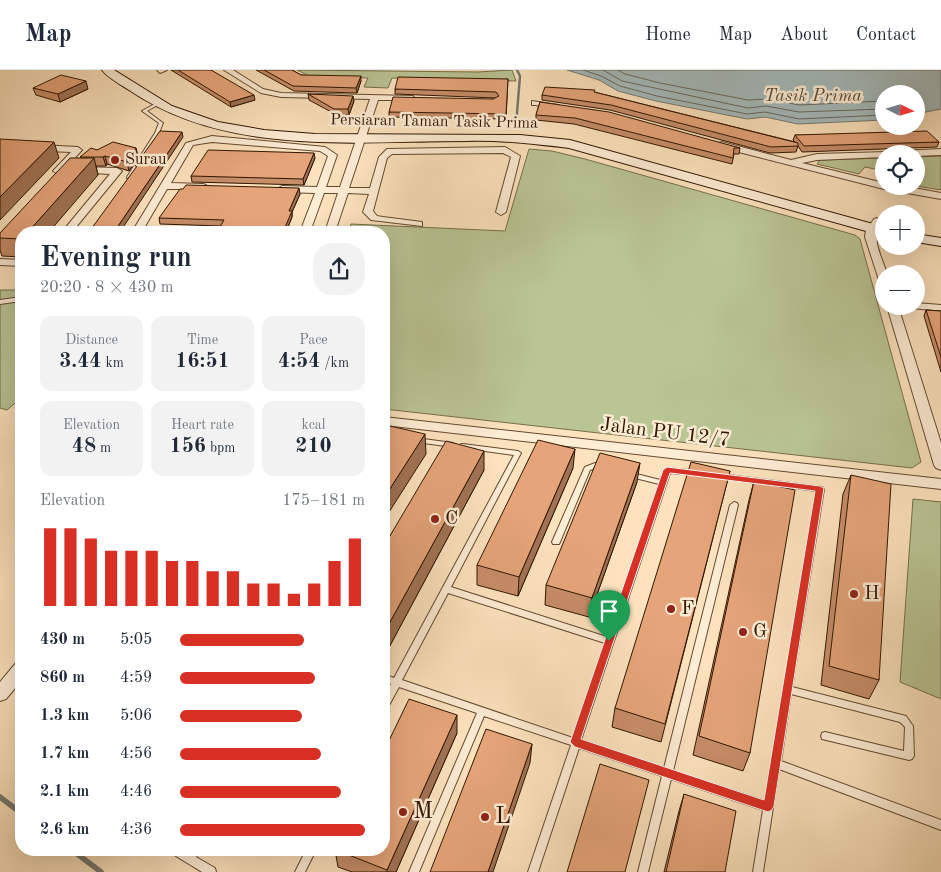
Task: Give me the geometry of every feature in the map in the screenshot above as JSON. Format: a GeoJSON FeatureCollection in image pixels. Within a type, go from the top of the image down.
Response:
{"type":"FeatureCollection","features":[{"type":"Feature","properties":{"kind":"main road","name":"Persiaran Taman Tasik Prima"},"geometry":{"type":"LineString","coordinates":[[107,70],[158,103],[232,129],[281,135],[473,137],[551,141],[570,144],[875,225]]}},
{"type":"Feature","properties":{"kind":"main road","name":"Persiaran Taman Tasik Prima"},"geometry":{"type":"LineString","coordinates":[[127,70],[179,104],[206,113],[238,120],[363,135]]}},
{"type":"Feature","properties":{"kind":"main road"},"geometry":{"type":"LineString","coordinates":[[925,229],[941,232]]}},
{"type":"Feature","properties":{"kind":"main road"},"geometry":{"type":"LineString","coordinates":[[925,239],[941,242]]}},
{"type":"Feature","properties":{"kind":"street"},"geometry":{"type":"LineString","coordinates":[[228,70],[261,91],[281,95],[414,98]]}},
{"type":"Feature","properties":{"kind":"street"},"geometry":{"type":"LineString","coordinates":[[332,226],[375,97]]}},
{"type":"Feature","properties":{"kind":"street"},"geometry":{"type":"LineString","coordinates":[[535,104],[563,107]]}},
{"type":"Feature","properties":{"kind":"street"},"geometry":{"type":"LineString","coordinates":[[141,226],[190,143],[212,140],[322,150],[333,154],[307,226]]}},
{"type":"Feature","properties":{"kind":"street"},"geometry":{"type":"LineString","coordinates":[[716,143],[875,184]]}},
{"type":"Feature","properties":{"kind":"street"},"geometry":{"type":"LineString","coordinates":[[0,146],[78,150],[57,173],[117,172],[72,226]]}},
{"type":"Feature","properties":{"kind":"street"},"geometry":{"type":"LineString","coordinates":[[419,224],[374,218],[368,212],[383,157],[387,152],[505,150],[516,156],[501,212]]}},
{"type":"Feature","properties":{"kind":"street"},"geometry":{"type":"LineString","coordinates":[[925,153],[941,152]]}},
{"type":"Feature","properties":{"kind":"street"},"geometry":{"type":"LineString","coordinates":[[789,163],[817,157],[875,154]]}},
{"type":"Feature","properties":{"kind":"street"},"geometry":{"type":"LineString","coordinates":[[164,186],[213,187]]}},
{"type":"Feature","properties":{"kind":"street"},"geometry":{"type":"LineString","coordinates":[[272,188],[374,191]]}},
{"type":"Feature","properties":{"kind":"street"},"geometry":{"type":"LineString","coordinates":[[925,193],[941,196]]}},
{"type":"Feature","properties":{"kind":"street"},"geometry":{"type":"LineString","coordinates":[[875,230],[870,236],[875,252]]}},
{"type":"Feature","properties":{"kind":"street"},"geometry":{"type":"LineString","coordinates":[[0,262],[15,263]]}},
{"type":"Feature","properties":{"kind":"street"},"geometry":{"type":"LineString","coordinates":[[925,307],[941,308]]}},
{"type":"Feature","properties":{"kind":"street"},"geometry":{"type":"LineString","coordinates":[[895,315],[941,464]]}},
{"type":"Feature","properties":{"kind":"street","name":"Jalan PU 12/7"},"geometry":{"type":"LineString","coordinates":[[390,422],[941,484]]}},
{"type":"Feature","properties":{"kind":"street"},"geometry":{"type":"LineString","coordinates":[[0,694],[15,676]]}},
{"type":"Feature","properties":{"kind":"lane"},"geometry":{"type":"LineString","coordinates":[[129,177],[161,123],[144,110],[158,103]]}},
{"type":"Feature","properties":{"kind":"lane"},"geometry":{"type":"LineString","coordinates":[[0,302],[15,300]]}},
{"type":"Feature","properties":{"kind":"lane"},"geometry":{"type":"LineString","coordinates":[[390,694],[518,454],[405,439]]}},
{"type":"Feature","properties":{"kind":"lane"},"geometry":{"type":"LineString","coordinates":[[556,542],[587,469],[595,465],[610,469]]}},
{"type":"Feature","properties":{"kind":"lane"},"geometry":{"type":"LineString","coordinates":[[533,872],[667,470],[706,474]]}},
{"type":"Feature","properties":{"kind":"lane"},"geometry":{"type":"LineString","coordinates":[[619,471],[663,483]]}},
{"type":"Feature","properties":{"kind":"lane"},"geometry":{"type":"LineString","coordinates":[[715,476],[820,488],[758,872]]}},
{"type":"Feature","properties":{"kind":"lane"},"geometry":{"type":"LineString","coordinates":[[643,872],[666,772],[734,505]]}},
{"type":"Feature","properties":{"kind":"lane"},"geometry":{"type":"LineString","coordinates":[[446,589],[609,641]]}},
{"type":"Feature","properties":{"kind":"lane"},"geometry":{"type":"LineString","coordinates":[[390,680],[768,806]]}},
{"type":"Feature","properties":{"kind":"lane"},"geometry":{"type":"LineString","coordinates":[[787,689],[903,719],[909,726],[908,756],[825,736]]}},
{"type":"Feature","properties":{"kind":"lane"},"geometry":{"type":"LineString","coordinates":[[414,872],[482,711]]}},
{"type":"Feature","properties":{"kind":"lane"},"geometry":{"type":"LineString","coordinates":[[775,763],[941,825]]}},
{"type":"Feature","properties":{"kind":"lane"},"geometry":{"type":"LineString","coordinates":[[194,856],[211,872]]}},
{"type":"Feature","properties":{"kind":"lane"},"geometry":{"type":"LineString","coordinates":[[300,872],[308,856]]}},
{"type":"Feature","properties":{"kind":"green space"},"geometry":{"type":"Polygon","coordinates":[[[297,70],[478,72],[512,70],[516,81],[392,78],[388,88],[364,87],[368,78],[309,76],[297,70]]]}},
{"type":"Feature","properties":{"kind":"green space"},"geometry":{"type":"Polygon","coordinates":[[[529,149],[552,151],[585,159],[855,235],[860,239],[875,294],[875,315],[881,315],[921,462],[912,468],[390,410],[390,226],[350,226],[351,224],[505,231],[529,149]]]}},
{"type":"Feature","properties":{"kind":"green space"},"geometry":{"type":"Polygon","coordinates":[[[941,156],[941,190],[925,187],[925,157],[941,156]]]}},
{"type":"Feature","properties":{"kind":"green space"},"geometry":{"type":"Polygon","coordinates":[[[875,158],[875,169],[865,167],[859,174],[817,164],[820,160],[875,158]]]}},
{"type":"Feature","properties":{"kind":"green space"},"geometry":{"type":"Polygon","coordinates":[[[0,290],[15,290],[15,403],[7,410],[0,408],[0,290]]]}},
{"type":"Feature","properties":{"kind":"green space"},"geometry":{"type":"Polygon","coordinates":[[[913,499],[941,502],[941,699],[900,682],[913,499]]]}},
{"type":"Feature","properties":{"kind":"water","name":"Tasik Prima"},"geometry":{"type":"Polygon","coordinates":[[[567,70],[941,70],[941,109],[925,112],[925,85],[875,85],[875,120],[798,124],[765,117],[747,119],[656,101],[618,91],[599,80],[567,70]]]}},
{"type":"Feature","properties":{"kind":"building"},"geometry":{"type":"Polygon","coordinates":[[[178,70],[211,70],[254,95],[230,102],[178,70]]]}},
{"type":"Feature","properties":{"kind":"building"},"geometry":{"type":"Polygon","coordinates":[[[264,70],[292,70],[301,75],[361,76],[356,88],[293,86],[264,70]]]}},
{"type":"Feature","properties":{"kind":"building"},"geometry":{"type":"Polygon","coordinates":[[[61,75],[86,81],[58,94],[33,88],[61,75]]]}},
{"type":"Feature","properties":{"kind":"building"},"geometry":{"type":"Polygon","coordinates":[[[398,77],[508,79],[506,114],[389,112],[393,97],[493,99],[499,96],[496,92],[395,89],[398,77]]]}},
{"type":"Feature","properties":{"kind":"building"},"geometry":{"type":"Polygon","coordinates":[[[545,87],[595,90],[594,92],[798,143],[798,146],[771,147],[611,105],[542,95],[545,87]]]}},
{"type":"Feature","properties":{"kind":"building"},"geometry":{"type":"Polygon","coordinates":[[[308,94],[353,96],[348,109],[334,109],[308,94]]]}},
{"type":"Feature","properties":{"kind":"building"},"geometry":{"type":"Polygon","coordinates":[[[540,102],[609,112],[740,148],[734,148],[733,158],[575,118],[536,115],[540,102]]]}},
{"type":"Feature","properties":{"kind":"building"},"geometry":{"type":"Polygon","coordinates":[[[160,131],[182,132],[118,226],[93,226],[137,166],[135,166],[160,131]]]}},
{"type":"Feature","properties":{"kind":"building"},"geometry":{"type":"Polygon","coordinates":[[[925,131],[939,142],[804,146],[795,135],[875,133],[875,135],[925,135],[925,131]]]}},
{"type":"Feature","properties":{"kind":"building"},"geometry":{"type":"Polygon","coordinates":[[[0,139],[54,142],[0,197],[0,139]]]}},
{"type":"Feature","properties":{"kind":"building"},"geometry":{"type":"Polygon","coordinates":[[[113,142],[136,148],[127,162],[105,156],[80,157],[91,148],[97,150],[113,142]]]}},
{"type":"Feature","properties":{"kind":"building"},"geometry":{"type":"Polygon","coordinates":[[[208,150],[314,153],[303,179],[191,176],[208,150]]]}},
{"type":"Feature","properties":{"kind":"building"},"geometry":{"type":"Polygon","coordinates":[[[70,158],[94,158],[33,226],[15,226],[15,239],[0,238],[0,233],[70,158]]]}},
{"type":"Feature","properties":{"kind":"building"},"geometry":{"type":"Polygon","coordinates":[[[186,185],[299,188],[289,211],[292,211],[286,226],[220,226],[224,220],[159,218],[180,189],[183,189],[186,185]]]}},
{"type":"Feature","properties":{"kind":"building"},"geometry":{"type":"Polygon","coordinates":[[[926,310],[941,311],[941,357],[926,310]]]}},
{"type":"Feature","properties":{"kind":"building"},"geometry":{"type":"Polygon","coordinates":[[[390,426],[425,434],[390,489],[390,426]]]}},
{"type":"Feature","properties":{"kind":"building"},"geometry":{"type":"Polygon","coordinates":[[[538,440],[575,449],[519,577],[477,565],[538,440]]]}},
{"type":"Feature","properties":{"kind":"building","name":"C"},"geometry":{"type":"Polygon","coordinates":[[[446,441],[484,451],[390,622],[390,536],[446,441]]]}},
{"type":"Feature","properties":{"kind":"building"},"geometry":{"type":"Polygon","coordinates":[[[600,453],[640,463],[592,598],[546,585],[600,453]]]}},
{"type":"Feature","properties":{"kind":"building","name":"F"},"geometry":{"type":"Polygon","coordinates":[[[691,462],[730,471],[665,724],[615,708],[691,462]]]}},
{"type":"Feature","properties":{"kind":"building","name":"H"},"geometry":{"type":"Polygon","coordinates":[[[851,475],[891,484],[879,680],[829,666],[851,475]]]}},
{"type":"Feature","properties":{"kind":"building","name":"G"},"geometry":{"type":"Polygon","coordinates":[[[754,481],[795,490],[750,753],[699,736],[754,481]]]}},
{"type":"Feature","properties":{"kind":"building","name":"M"},"geometry":{"type":"Polygon","coordinates":[[[409,699],[457,715],[387,870],[351,856],[390,856],[390,739],[409,699]]]}},
{"type":"Feature","properties":{"kind":"building","name":"L"},"geometry":{"type":"Polygon","coordinates":[[[486,729],[532,744],[488,872],[430,872],[486,729]]]}},
{"type":"Feature","properties":{"kind":"building"},"geometry":{"type":"Polygon","coordinates":[[[600,764],[649,780],[625,872],[567,872],[600,764]]]}},
{"type":"Feature","properties":{"kind":"building"},"geometry":{"type":"Polygon","coordinates":[[[684,794],[736,811],[725,872],[666,872],[684,794]]]}},
{"type":"Feature","properties":{"kind":"waterway"},"geometry":{"type":"LineString","coordinates":[[516,125],[520,76],[517,70]]}},
{"type":"Feature","properties":{"kind":"waterway"},"geometry":{"type":"LineString","coordinates":[[0,797],[15,808]]}},
{"type":"Feature","properties":{"kind":"waterway"},"geometry":{"type":"LineString","coordinates":[[80,856],[101,872]]}},
{"type":"Feature","properties":{"kind":"place","name":"Surau"},"geometry":{"type":"Point","coordinates":[115,160]}},
{"type":"Feature","properties":{"kind":"place","name":"C"},"geometry":{"type":"Point","coordinates":[435,519]}},
{"type":"Feature","properties":{"kind":"place","name":"H"},"geometry":{"type":"Point","coordinates":[854,594]}},
{"type":"Feature","properties":{"kind":"place","name":"F"},"geometry":{"type":"Point","coordinates":[671,609]}},
{"type":"Feature","properties":{"kind":"place","name":"G"},"geometry":{"type":"Point","coordinates":[743,632]}},
{"type":"Feature","properties":{"kind":"place","name":"M"},"geometry":{"type":"Point","coordinates":[403,812]}},
{"type":"Feature","properties":{"kind":"place","name":"L"},"geometry":{"type":"Point","coordinates":[485,817]}},
{"type":"Feature","properties":{"kind":"route"},"geometry":{"type":"LineString","coordinates":[[667,470],[820,488],[768,806],[575,742],[609,641],[667,470]]}}]}
